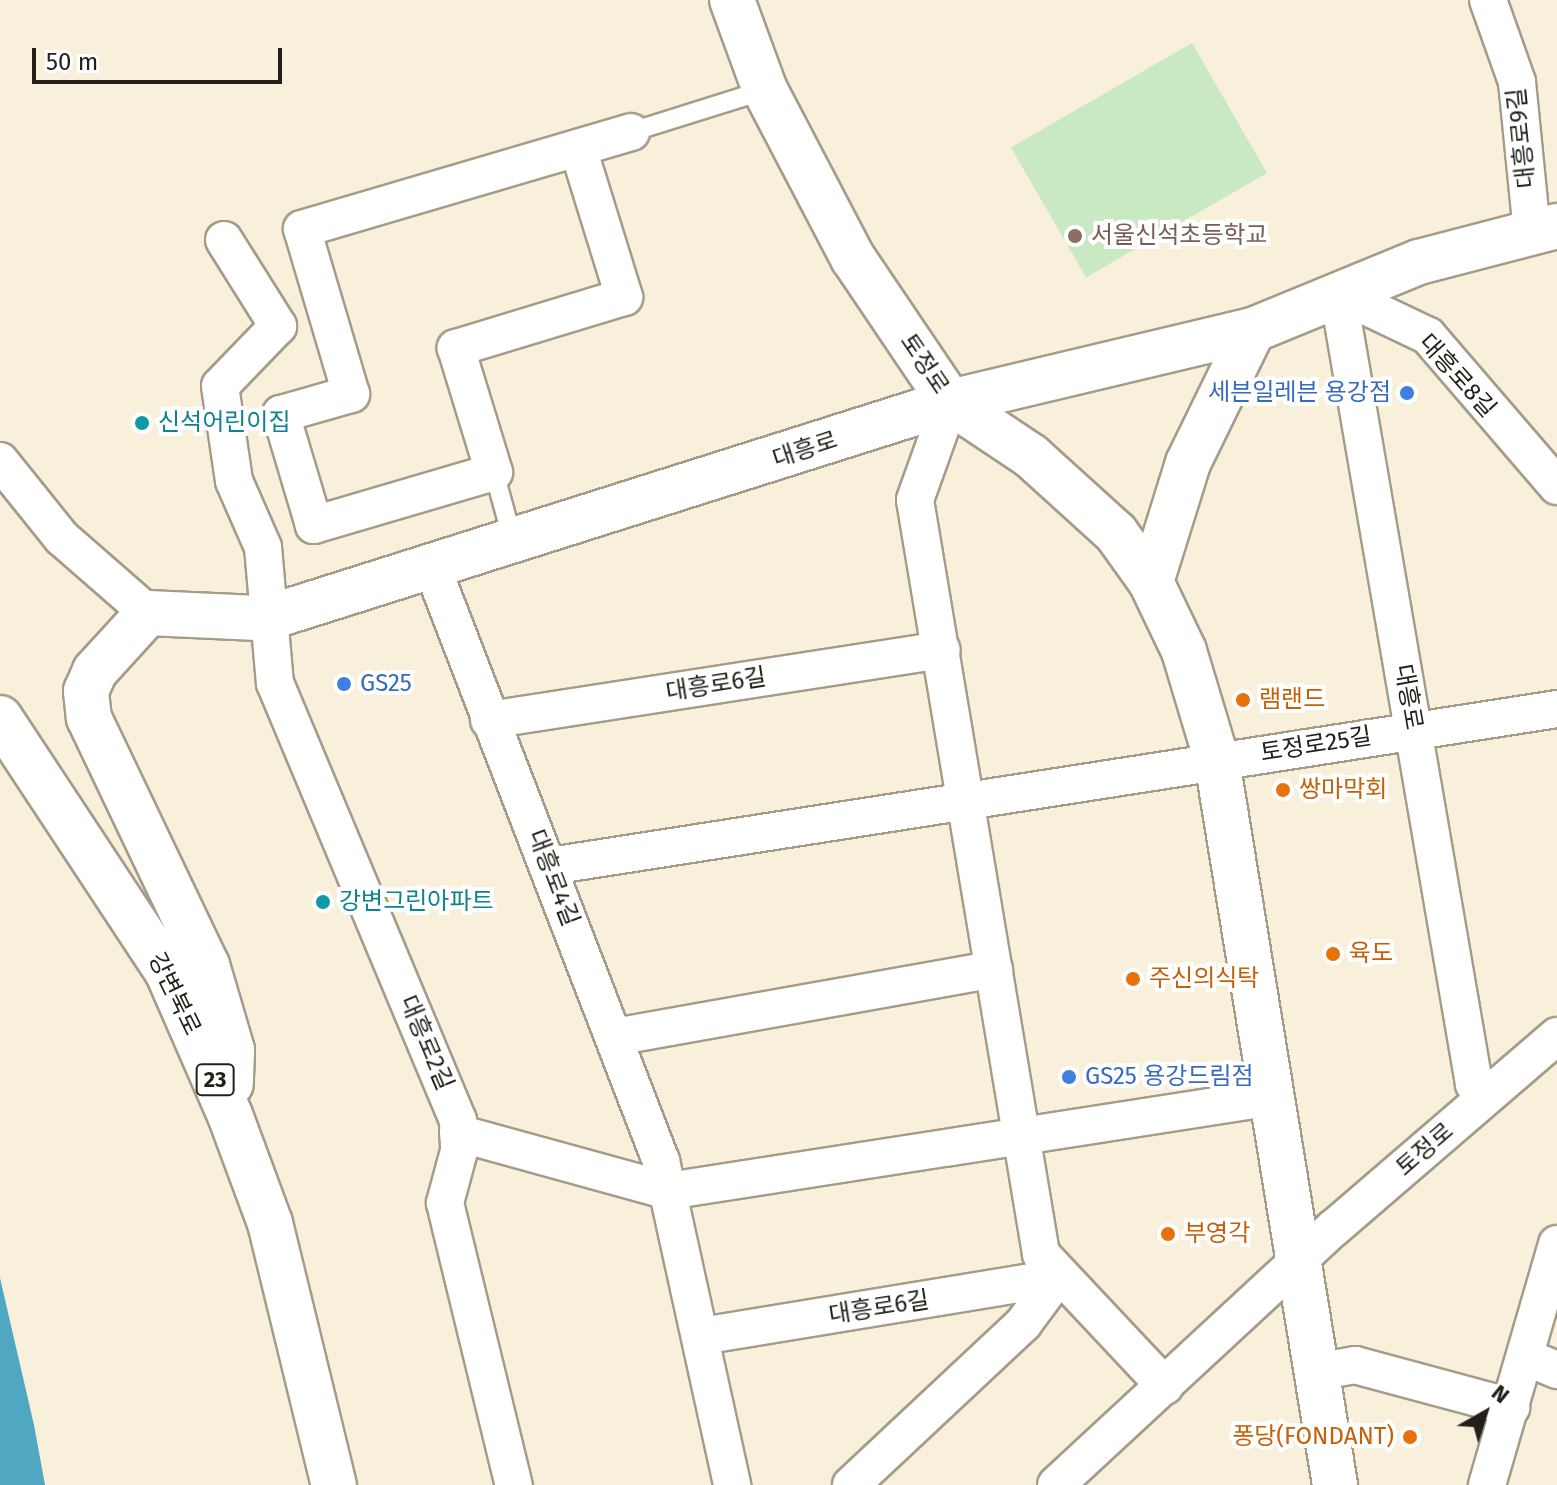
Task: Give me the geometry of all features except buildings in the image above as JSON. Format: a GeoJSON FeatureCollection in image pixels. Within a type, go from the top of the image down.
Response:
{"type":"FeatureCollection","features":[{"type":"Feature","properties":{"kind":"main road","name":"토정로"},"geometry":{"type":"LineString","coordinates":[[732,0],[765,90],[853,258],[950,402],[1031,456],[1116,533],[1151,582],[1184,651],[1217,761],[1267,1098],[1335,1485]]}},
{"type":"Feature","properties":{"kind":"main road","name":"대흥로"},"geometry":{"type":"LineString","coordinates":[[148,613],[272,615],[950,402],[1253,330],[1338,293],[1544,229]]}},
{"type":"Feature","properties":{"kind":"main road"},"geometry":{"type":"LineString","coordinates":[[1151,582],[1188,463],[1253,330]]}},
{"type":"Feature","properties":{"kind":"main road"},"geometry":{"type":"LineString","coordinates":[[148,613],[95,671],[86,691],[89,718],[207,965],[232,1050],[230,1115]]}},
{"type":"Feature","properties":{"kind":"main road","name":"강변북로"},"geometry":{"type":"LineString","coordinates":[[0,718],[167,971],[230,1115],[270,1223],[334,1485]]}},
{"type":"Feature","properties":{"kind":"street","name":"대흥로9길"},"geometry":{"type":"LineString","coordinates":[[1488,0],[1517,82],[1544,229]]}},
{"type":"Feature","properties":{"kind":"street"},"geometry":{"type":"LineString","coordinates":[[578,148],[624,297],[456,348],[494,472],[314,525],[281,414],[351,394],[302,229],[631,132]]}},
{"type":"Feature","properties":{"kind":"street"},"geometry":{"type":"LineString","coordinates":[[224,240],[278,326],[220,386],[234,481],[263,547],[272,615]]}},
{"type":"Feature","properties":{"kind":"street","name":"대흥로8길"},"geometry":{"type":"LineString","coordinates":[[1338,293],[1428,336],[1557,486]]}},
{"type":"Feature","properties":{"kind":"street","name":"대흥로"},"geometry":{"type":"LineString","coordinates":[[1338,293],[1474,1084],[1483,1099]]}},
{"type":"Feature","properties":{"kind":"street"},"geometry":{"type":"LineString","coordinates":[[950,402],[915,500],[1041,1254],[1057,1278],[1165,1386]]}},
{"type":"Feature","properties":{"kind":"street"},"geometry":{"type":"LineString","coordinates":[[0,461],[62,538],[148,613]]}},
{"type":"Feature","properties":{"kind":"street","name":"대흥로4길"},"geometry":{"type":"LineString","coordinates":[[432,567],[489,720],[550,866],[668,1191],[732,1485]]}},
{"type":"Feature","properties":{"kind":"street","name":"대흥로2길"},"geometry":{"type":"LineString","coordinates":[[272,615],[275,683],[458,1133]]}},
{"type":"Feature","properties":{"kind":"street","name":"대흥로6길"},"geometry":{"type":"LineString","coordinates":[[489,720],[942,650]]}},
{"type":"Feature","properties":{"kind":"street","name":"토정로25길"},"geometry":{"type":"LineString","coordinates":[[1217,761],[1557,709]]}},
{"type":"Feature","properties":{"kind":"street"},"geometry":{"type":"LineString","coordinates":[[550,866],[1217,761]]}},
{"type":"Feature","properties":{"kind":"street"},"geometry":{"type":"LineString","coordinates":[[614,1037],[994,969]]}},
{"type":"Feature","properties":{"kind":"street","name":"토정로"},"geometry":{"type":"LineString","coordinates":[[1056,1485],[1483,1099],[1557,1036]]}},
{"type":"Feature","properties":{"kind":"street"},"geometry":{"type":"LineString","coordinates":[[514,1485],[445,1203],[458,1133],[668,1191],[1023,1141],[1267,1098]]}},
{"type":"Feature","properties":{"kind":"street"},"geometry":{"type":"LineString","coordinates":[[1487,1485],[1511,1407],[1541,1364],[1557,1244]]}},
{"type":"Feature","properties":{"kind":"street"},"geometry":{"type":"LineString","coordinates":[[851,1485],[1023,1324],[1057,1278]]}},
{"type":"Feature","properties":{"kind":"street","name":"대흥로6길"},"geometry":{"type":"LineString","coordinates":[[701,1336],[1057,1278]]}},
{"type":"Feature","properties":{"kind":"street"},"geometry":{"type":"LineString","coordinates":[[1315,1372],[1355,1365],[1485,1394],[1511,1407]]}},
{"type":"Feature","properties":{"kind":"lane"},"geometry":{"type":"LineString","coordinates":[[631,132],[765,90]]}},
{"type":"Feature","properties":{"kind":"lane"},"geometry":{"type":"LineString","coordinates":[[494,472],[513,541]]}},
{"type":"Feature","properties":{"kind":"green space"},"geometry":{"type":"Polygon","coordinates":[[[1192,43],[1267,173],[1086,277],[1011,148],[1192,43]]]}},
{"type":"Feature","properties":{"kind":"water"},"geometry":{"type":"Polygon","coordinates":[[[0,1278],[34,1425],[45,1485],[0,1485],[0,1278]]]}},
{"type":"Feature","properties":{"kind":"place","name":"서울신석초등학교"},"geometry":{"type":"Point","coordinates":[1075,236]}},
{"type":"Feature","properties":{"kind":"place","name":"세븐일레븐 용강점"},"geometry":{"type":"Point","coordinates":[1407,393]}},
{"type":"Feature","properties":{"kind":"place","name":"신석어린이집"},"geometry":{"type":"Point","coordinates":[142,423]}},
{"type":"Feature","properties":{"kind":"place","name":"GS25"},"geometry":{"type":"Point","coordinates":[344,684]}},
{"type":"Feature","properties":{"kind":"place","name":"램랜드"},"geometry":{"type":"Point","coordinates":[1243,700]}},
{"type":"Feature","properties":{"kind":"place","name":"쌍마막회"},"geometry":{"type":"Point","coordinates":[1283,790]}},
{"type":"Feature","properties":{"kind":"place","name":"강변그린아파트"},"geometry":{"type":"Point","coordinates":[323,902]}},
{"type":"Feature","properties":{"kind":"place","name":"육도"},"geometry":{"type":"Point","coordinates":[1333,954]}},
{"type":"Feature","properties":{"kind":"place","name":"주신의식탁"},"geometry":{"type":"Point","coordinates":[1133,979]}},
{"type":"Feature","properties":{"kind":"place","name":"GS25 용강드림점"},"geometry":{"type":"Point","coordinates":[1069,1077]}},
{"type":"Feature","properties":{"kind":"place","name":"부영각"},"geometry":{"type":"Point","coordinates":[1168,1234]}},
{"type":"Feature","properties":{"kind":"place","name":"퐁당(FONDANT)"},"geometry":{"type":"Point","coordinates":[1410,1437]}}]}
